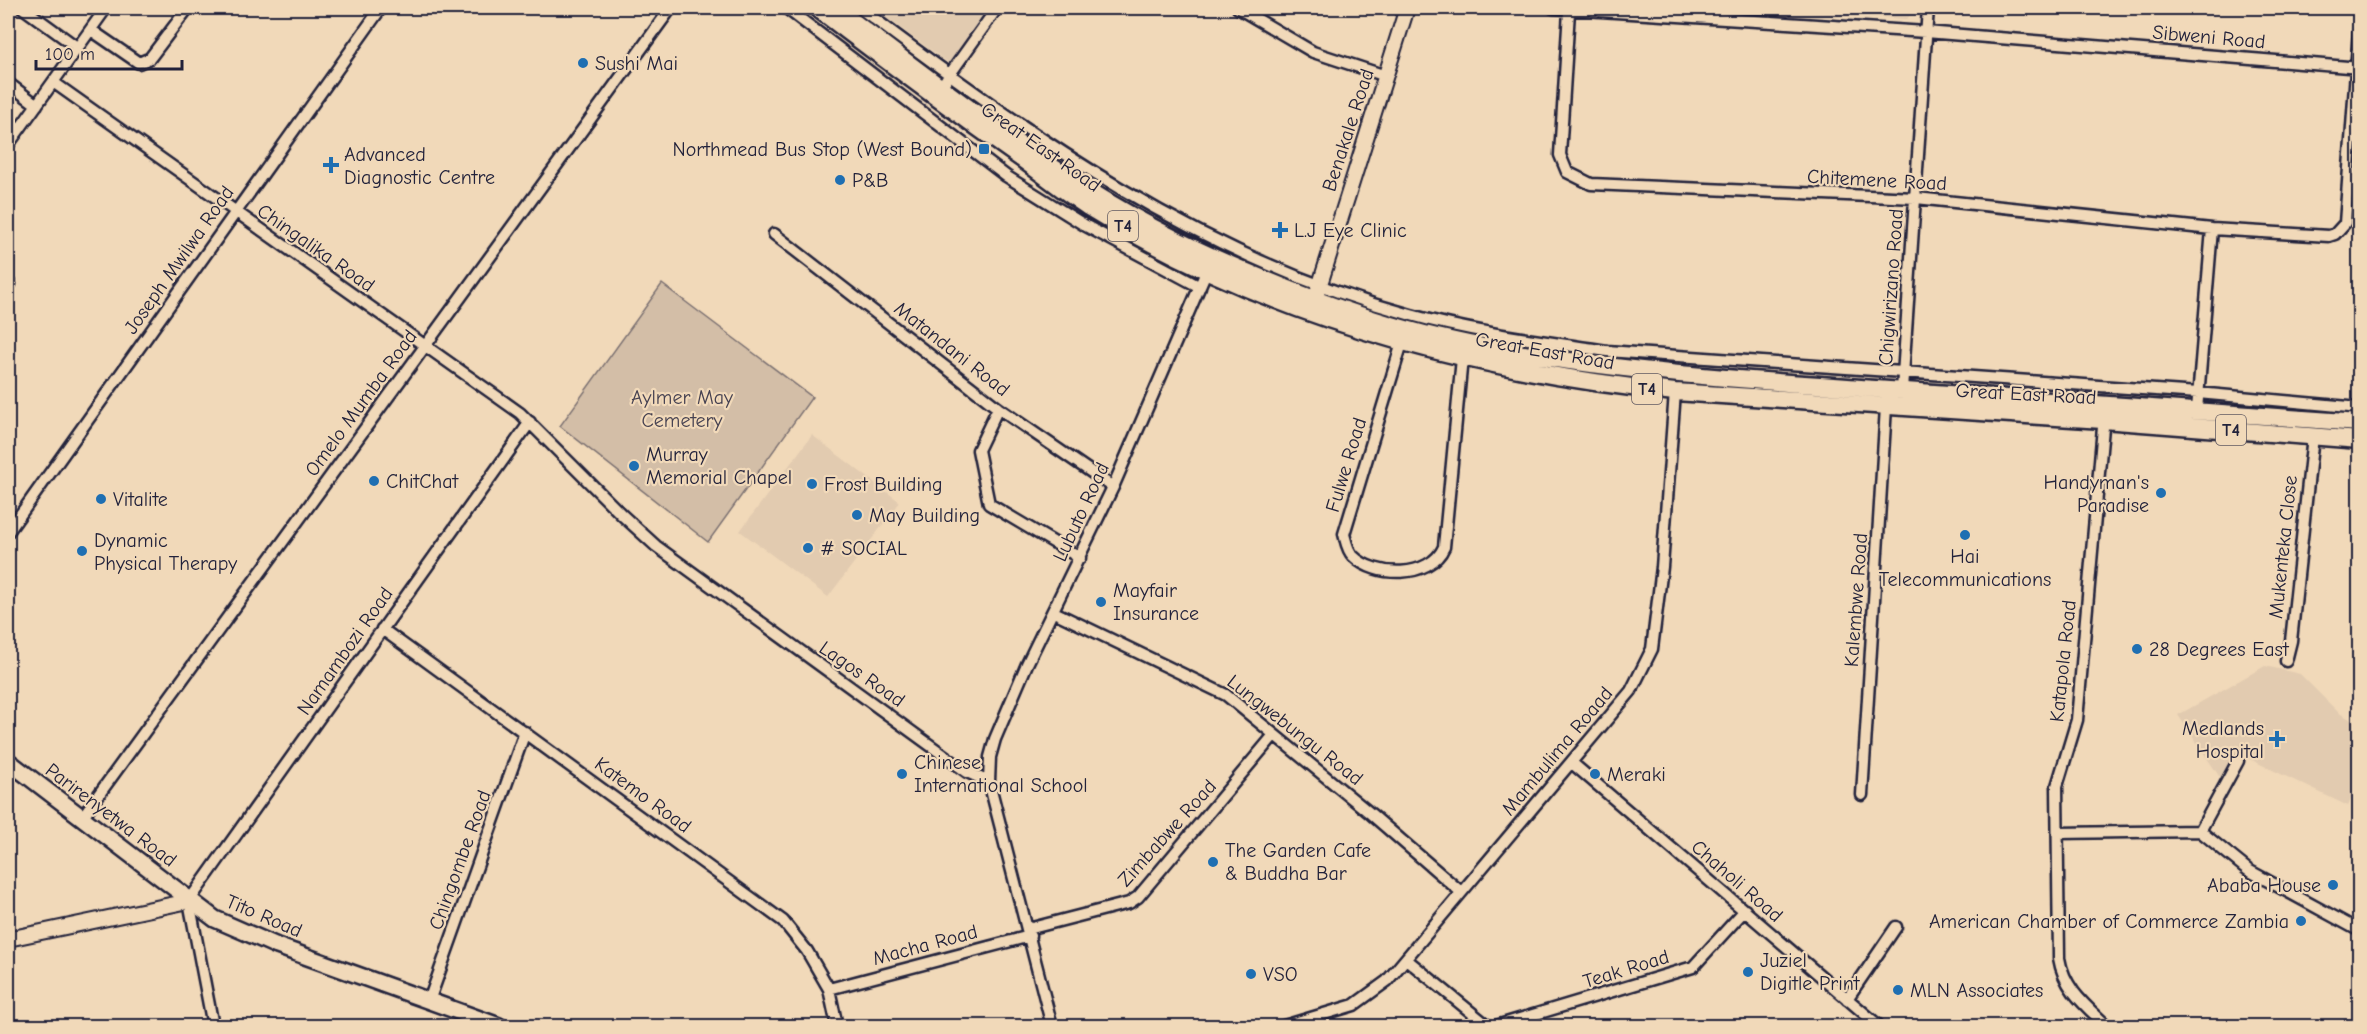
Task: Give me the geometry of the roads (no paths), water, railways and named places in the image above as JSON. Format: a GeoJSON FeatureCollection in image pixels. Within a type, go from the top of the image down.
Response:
{"type":"FeatureCollection","features":[{"type":"Feature","properties":{"kind":"main road","name":"Great East Road"},"geometry":{"type":"LineString","coordinates":[[817,8],[941,86]]}},
{"type":"Feature","properties":{"kind":"main road","name":"Great East Road"},"geometry":{"type":"LineString","coordinates":[[836,8],[941,86],[1087,206],[1210,263],[1282,301],[1402,343],[1462,358],[1608,385],[1676,392],[2103,420],[2360,440]]}},
{"type":"Feature","properties":{"kind":"main road","name":"Great East Road"},"geometry":{"type":"LineString","coordinates":[[1210,263],[1317,292],[1410,330],[1467,344],[1602,367],[1680,375],[1902,382],[2105,403],[2198,401],[2360,423]]}},
{"type":"Feature","properties":{"kind":"main road","name":"Parirenyetwa Road"},"geometry":{"type":"LineString","coordinates":[[8,761],[189,901]]}},
{"type":"Feature","properties":{"kind":"main road","name":"Tito Road"},"geometry":{"type":"LineString","coordinates":[[189,901],[240,932],[499,1026]]}},
{"type":"Feature","properties":{"kind":"street"},"geometry":{"type":"LineString","coordinates":[[22,8],[78,48]]}},
{"type":"Feature","properties":{"kind":"street"},"geometry":{"type":"LineString","coordinates":[[8,145],[106,8]]}},
{"type":"Feature","properties":{"kind":"street"},"geometry":{"type":"LineString","coordinates":[[91,30],[139,63],[150,58],[188,8]]}},
{"type":"Feature","properties":{"kind":"street","name":"Joseph Mwilwa Road"},"geometry":{"type":"LineString","coordinates":[[8,532],[381,8]]}},
{"type":"Feature","properties":{"kind":"street","name":"Omelo Mumba Road"},"geometry":{"type":"LineString","coordinates":[[81,819],[671,8]]}},
{"type":"Feature","properties":{"kind":"street"},"geometry":{"type":"LineString","coordinates":[[786,8],[1006,176],[1086,226],[1200,286]]}},
{"type":"Feature","properties":{"kind":"street"},"geometry":{"type":"LineString","coordinates":[[860,8],[941,86],[1040,140],[1165,216],[1317,292]]}},
{"type":"Feature","properties":{"kind":"street"},"geometry":{"type":"LineString","coordinates":[[1238,8],[1314,52],[1386,76]]}},
{"type":"Feature","properties":{"kind":"street","name":"Benakale Road"},"geometry":{"type":"LineString","coordinates":[[1317,292],[1407,8]]}},
{"type":"Feature","properties":{"kind":"street","name":"Sibweni Road"},"geometry":{"type":"LineString","coordinates":[[1553,8],[1926,32],[2358,68]]}},
{"type":"Feature","properties":{"kind":"street","name":"Chigwirizano Road"},"geometry":{"type":"LineString","coordinates":[[1902,382],[1928,8]]}},
{"type":"Feature","properties":{"kind":"street"},"geometry":{"type":"LineString","coordinates":[[941,86],[993,9]]}},
{"type":"Feature","properties":{"kind":"street","name":"Chitemene Road"},"geometry":{"type":"LineString","coordinates":[[1569,10],[1560,155],[1567,172],[1591,184],[1916,198],[2212,229],[2329,236],[2335,234],[2346,223],[2358,68]]}},
{"type":"Feature","properties":{"kind":"street"},"geometry":{"type":"LineString","coordinates":[[2358,68],[2360,16]]}},
{"type":"Feature","properties":{"kind":"street"},"geometry":{"type":"LineString","coordinates":[[8,82],[37,105]]}},
{"type":"Feature","properties":{"kind":"street","name":"Chingalika Road"},"geometry":{"type":"LineString","coordinates":[[53,82],[530,422]]}},
{"type":"Feature","properties":{"kind":"street"},"geometry":{"type":"LineString","coordinates":[[2198,401],[2212,229]]}},
{"type":"Feature","properties":{"kind":"street","name":"Matandani Road"},"geometry":{"type":"LineString","coordinates":[[774,234],[998,408],[1113,487]]}},
{"type":"Feature","properties":{"kind":"street","name":"Lubuto Road"},"geometry":{"type":"LineString","coordinates":[[989,782],[990,756],[995,739],[1113,487],[1210,263]]}},
{"type":"Feature","properties":{"kind":"street","name":"Fulwe Road"},"geometry":{"type":"LineString","coordinates":[[1402,343],[1344,534],[1353,556],[1363,562],[1393,572],[1431,565],[1440,556],[1444,547],[1462,358]]}},
{"type":"Feature","properties":{"kind":"street"},"geometry":{"type":"LineString","coordinates":[[1902,382],[2198,401],[2360,408]]}},
{"type":"Feature","properties":{"kind":"street","name":"Mambulima Roaad"},"geometry":{"type":"LineString","coordinates":[[1284,1026],[1347,1008],[1364,1000],[1406,959],[1631,691],[1652,649],[1662,567],[1676,392]]}},
{"type":"Feature","properties":{"kind":"street","name":"Katapola Road"},"geometry":{"type":"LineString","coordinates":[[2105,403],[2077,720],[2056,786],[2059,958],[2062,975],[2071,990],[2107,1026]]}},
{"type":"Feature","properties":{"kind":"street","name":"Kalembwe Road"},"geometry":{"type":"LineString","coordinates":[[1862,795],[1886,407]]}},
{"type":"Feature","properties":{"kind":"street"},"geometry":{"type":"LineString","coordinates":[[998,408],[978,450],[989,504],[1080,558]]}},
{"type":"Feature","properties":{"kind":"street","name":"Namambozi Road"},"geometry":{"type":"LineString","coordinates":[[189,901],[530,422]]}},
{"type":"Feature","properties":{"kind":"street","name":"Lagos Road"},"geometry":{"type":"LineString","coordinates":[[530,422],[656,546],[967,772],[989,782]]}},
{"type":"Feature","properties":{"kind":"street","name":"Mukenteka Close"},"geometry":{"type":"LineString","coordinates":[[2286,661],[2291,641],[2313,436]]}},
{"type":"Feature","properties":{"kind":"street","name":"Lungwebungu Road"},"geometry":{"type":"LineString","coordinates":[[1054,612],[1215,689],[1371,814],[1461,892]]}},
{"type":"Feature","properties":{"kind":"street","name":"Katemo Road"},"geometry":{"type":"LineString","coordinates":[[382,629],[783,921],[807,951],[829,989],[837,1026]]}},
{"type":"Feature","properties":{"kind":"street","name":"Chingombe Road"},"geometry":{"type":"LineString","coordinates":[[429,1001],[525,732]]}},
{"type":"Feature","properties":{"kind":"street","name":"Zimbabwe Road"},"geometry":{"type":"LineString","coordinates":[[1029,933],[1129,903],[1138,897],[1274,735]]}},
{"type":"Feature","properties":{"kind":"street"},"geometry":{"type":"LineString","coordinates":[[2200,831],[2238,761]]}},
{"type":"Feature","properties":{"kind":"street","name":"Chaholi Road"},"geometry":{"type":"LineString","coordinates":[[1572,763],[1878,1026]]}},
{"type":"Feature","properties":{"kind":"street"},"geometry":{"type":"LineString","coordinates":[[989,782],[1052,1026]]}},
{"type":"Feature","properties":{"kind":"street"},"geometry":{"type":"LineString","coordinates":[[2058,833],[2200,831],[2248,870],[2360,932]]}},
{"type":"Feature","properties":{"kind":"street"},"geometry":{"type":"LineString","coordinates":[[8,939],[189,901],[213,1026]]}},
{"type":"Feature","properties":{"kind":"street","name":"Teak Road"},"geometry":{"type":"LineString","coordinates":[[1496,1026],[1693,967],[1745,910]]}},
{"type":"Feature","properties":{"kind":"street"},"geometry":{"type":"LineString","coordinates":[[1847,999],[1896,927]]}},
{"type":"Feature","properties":{"kind":"street","name":"Macha Road"},"geometry":{"type":"LineString","coordinates":[[829,989],[1029,933]]}},
{"type":"Feature","properties":{"kind":"street"},"geometry":{"type":"LineString","coordinates":[[1406,959],[1488,1026]]}},
{"type":"Feature","properties":{"kind":"place","name":"Sushi Mai"},"geometry":{"type":"Point","coordinates":[583,63]}},
{"type":"Feature","properties":{"kind":"place","name":"Northmead Bus Stop (West Bound)"},"geometry":{"type":"Point","coordinates":[984,149]}},
{"type":"Feature","properties":{"kind":"place","name":"Advanced Diagnostic Centre"},"geometry":{"type":"Point","coordinates":[331,165]}},
{"type":"Feature","properties":{"kind":"place","name":"P&B"},"geometry":{"type":"Point","coordinates":[840,180]}},
{"type":"Feature","properties":{"kind":"place","name":"L.J Eye Clinic"},"geometry":{"type":"Point","coordinates":[1280,230]}},
{"type":"Feature","properties":{"kind":"place","name":"Murray Memorial Chapel"},"geometry":{"type":"Point","coordinates":[634,466]}},
{"type":"Feature","properties":{"kind":"place","name":"ChitChat"},"geometry":{"type":"Point","coordinates":[374,481]}},
{"type":"Feature","properties":{"kind":"place","name":"Frost Building"},"geometry":{"type":"Point","coordinates":[812,484]}},
{"type":"Feature","properties":{"kind":"place","name":"Handyman's Paradise"},"geometry":{"type":"Point","coordinates":[2161,493]}},
{"type":"Feature","properties":{"kind":"place","name":"Vitalite"},"geometry":{"type":"Point","coordinates":[101,499]}},
{"type":"Feature","properties":{"kind":"place","name":"May Building"},"geometry":{"type":"Point","coordinates":[857,515]}},
{"type":"Feature","properties":{"kind":"place","name":"Hai Telecommunications"},"geometry":{"type":"Point","coordinates":[1965,535]}},
{"type":"Feature","properties":{"kind":"place","name":"# SOCIAL"},"geometry":{"type":"Point","coordinates":[808,548]}},
{"type":"Feature","properties":{"kind":"place","name":"Dynamic Physical Therapy"},"geometry":{"type":"Point","coordinates":[82,551]}},
{"type":"Feature","properties":{"kind":"place","name":"Mayfair Insurance"},"geometry":{"type":"Point","coordinates":[1101,602]}},
{"type":"Feature","properties":{"kind":"place","name":"28 Degrees East"},"geometry":{"type":"Point","coordinates":[2137,649]}},
{"type":"Feature","properties":{"kind":"place","name":"Medlands Hospital"},"geometry":{"type":"Point","coordinates":[2277,739]}},
{"type":"Feature","properties":{"kind":"place","name":"Chinese International School"},"geometry":{"type":"Point","coordinates":[902,774]}},
{"type":"Feature","properties":{"kind":"place","name":"Meraki"},"geometry":{"type":"Point","coordinates":[1595,774]}},
{"type":"Feature","properties":{"kind":"place","name":"The Garden Cafe & Buddha Bar"},"geometry":{"type":"Point","coordinates":[1213,862]}},
{"type":"Feature","properties":{"kind":"place","name":"Ababa House"},"geometry":{"type":"Point","coordinates":[2333,885]}},
{"type":"Feature","properties":{"kind":"place","name":"American Chamber of Commerce Zambia"},"geometry":{"type":"Point","coordinates":[2301,921]}},
{"type":"Feature","properties":{"kind":"place","name":"Juziel Digitle Print"},"geometry":{"type":"Point","coordinates":[1748,972]}},
{"type":"Feature","properties":{"kind":"place","name":"VSO"},"geometry":{"type":"Point","coordinates":[1251,974]}},
{"type":"Feature","properties":{"kind":"place","name":"MLN Associates"},"geometry":{"type":"Point","coordinates":[1898,990]}},
{"type":"Feature","properties":{"kind":"park label","name":"Aylmer May Cemetery"},"geometry":{"type":"Point","coordinates":[682,408]}}]}
